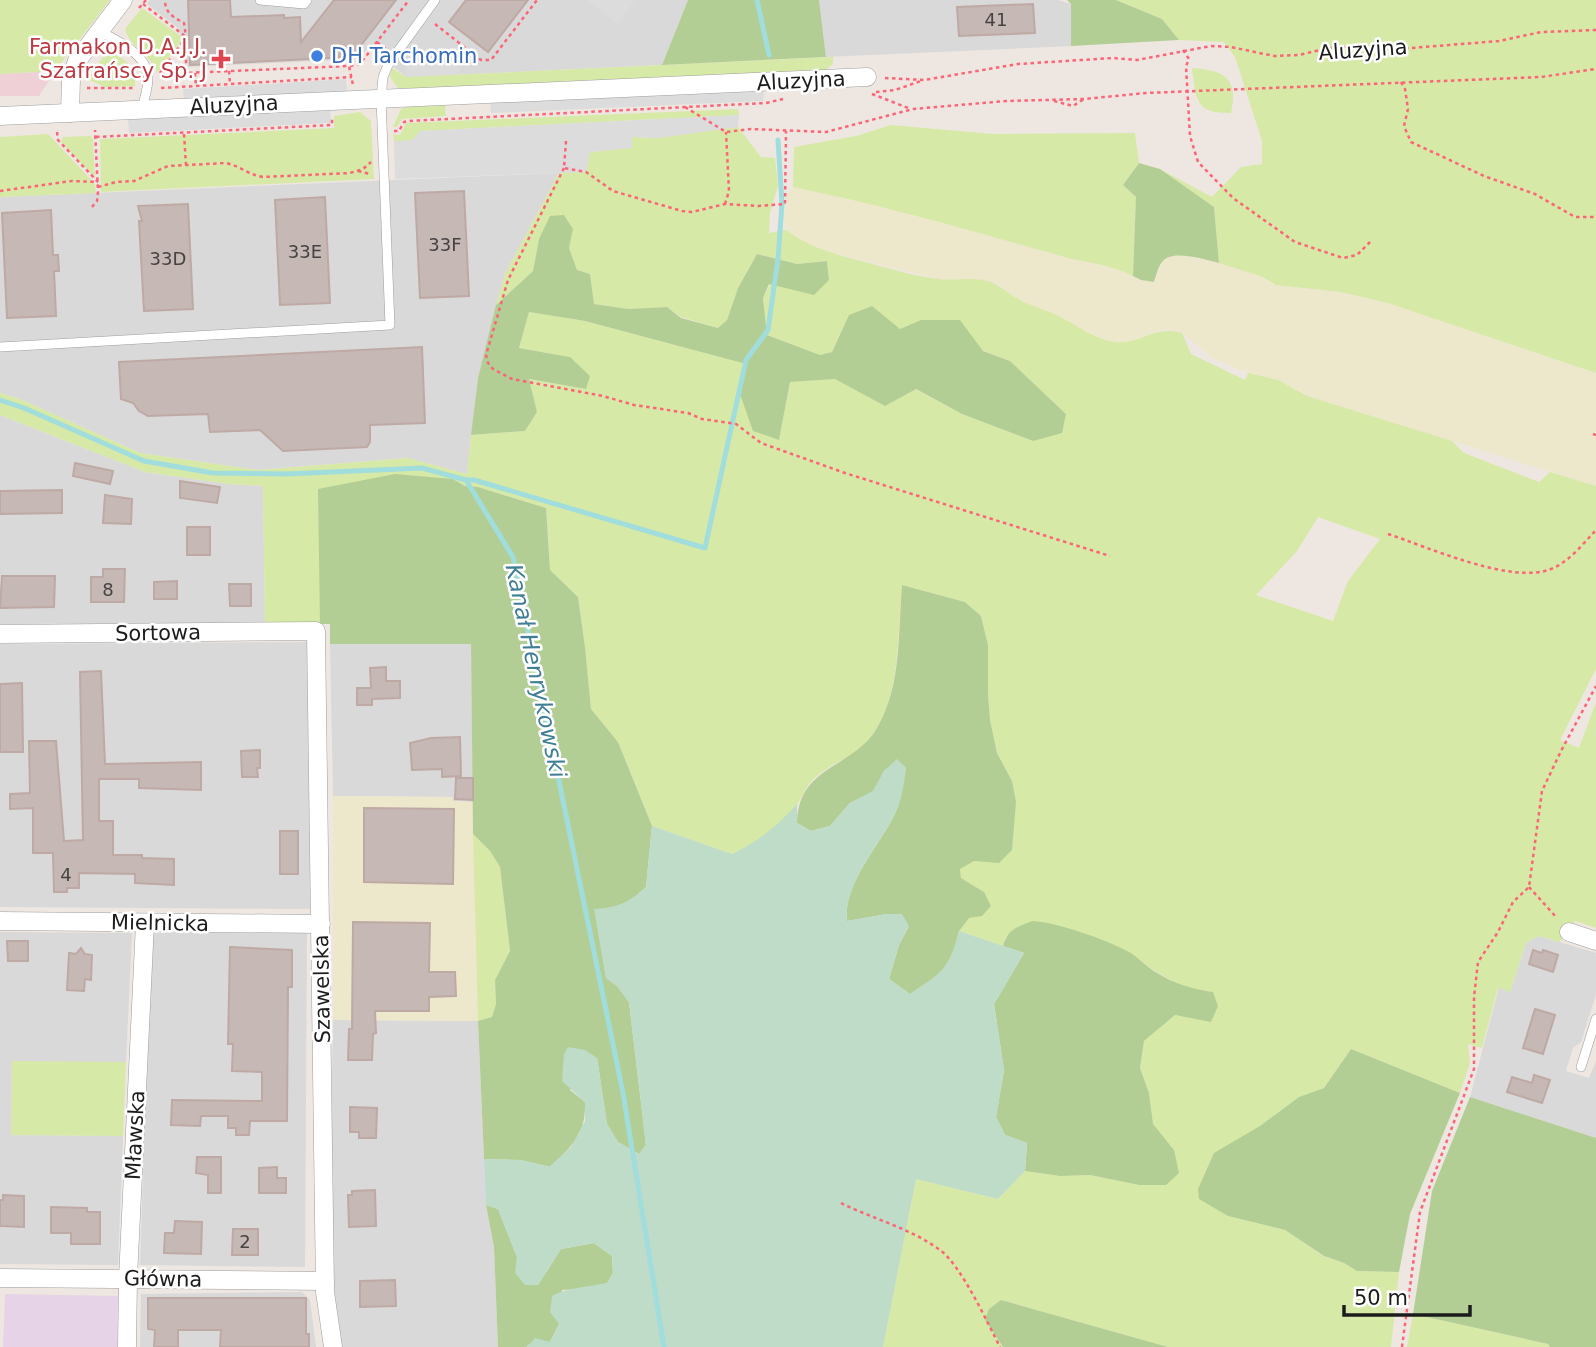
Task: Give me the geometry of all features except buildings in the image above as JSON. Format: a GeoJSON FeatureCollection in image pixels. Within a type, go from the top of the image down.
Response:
{"type":"FeatureCollection","features":[{"type":"Feature","properties":{"kind":"street"},"geometry":{"type":"LineString","coordinates":[[70,113],[71,88],[77,61],[122,0]]}},
{"type":"Feature","properties":{"kind":"street","name":"Aluzyjna"},"geometry":{"type":"LineString","coordinates":[[0,116],[867,78]]}},
{"type":"Feature","properties":{"kind":"street","name":"Sortowa"},"geometry":{"type":"LineString","coordinates":[[0,634],[316,631]]}},
{"type":"Feature","properties":{"kind":"street","name":"Szawelska"},"geometry":{"type":"LineString","coordinates":[[316,631],[325,1281],[332,1347]]}},
{"type":"Feature","properties":{"kind":"street","name":"Mielnicka"},"geometry":{"type":"LineString","coordinates":[[0,921],[321,924]]}},
{"type":"Feature","properties":{"kind":"street","name":"Mławska"},"geometry":{"type":"LineString","coordinates":[[127,1347],[145,923]]}},
{"type":"Feature","properties":{"kind":"street"},"geometry":{"type":"LineString","coordinates":[[1569,932],[1596,941]]}},
{"type":"Feature","properties":{"kind":"street","name":"Główna"},"geometry":{"type":"LineString","coordinates":[[0,1278],[325,1281]]}},
{"type":"Feature","properties":{"kind":"lane"},"geometry":{"type":"LineString","coordinates":[[260,0],[304,4],[307,0]]}},
{"type":"Feature","properties":{"kind":"lane"},"geometry":{"type":"LineString","coordinates":[[0,347],[390,325],[381,99],[383,77],[388,65],[435,0]]}},
{"type":"Feature","properties":{"kind":"lane"},"geometry":{"type":"LineString","coordinates":[[99,31],[121,42],[144,66],[148,76],[142,109]]}},
{"type":"Feature","properties":{"kind":"lane"},"geometry":{"type":"LineString","coordinates":[[1581,1067],[1596,1019]]}},
{"type":"Feature","properties":{"kind":"path"},"geometry":{"type":"LineString","coordinates":[[165,0],[165,7],[170,15],[184,23],[186,73]]}},
{"type":"Feature","properties":{"kind":"path"},"geometry":{"type":"LineString","coordinates":[[160,74],[360,64],[409,0]]}},
{"type":"Feature","properties":{"kind":"path"},"geometry":{"type":"LineString","coordinates":[[431,21],[481,60],[491,60],[537,0]]}},
{"type":"Feature","properties":{"kind":"path"},"geometry":{"type":"LineString","coordinates":[[143,4],[186,37]]}},
{"type":"Feature","properties":{"kind":"path","name":"Aluzyjna"},"geometry":{"type":"LineString","coordinates":[[867,78],[924,80],[1018,64],[1112,58],[1137,60],[1211,46],[1231,47],[1274,56],[1299,55],[1328,48],[1386,50],[1499,41],[1541,32],[1596,30]]}},
{"type":"Feature","properties":{"kind":"path"},"geometry":{"type":"LineString","coordinates":[[160,88],[160,74],[186,37]]}},
{"type":"Feature","properties":{"kind":"path"},"geometry":{"type":"LineString","coordinates":[[377,42],[387,49],[398,51]]}},
{"type":"Feature","properties":{"kind":"path"},"geometry":{"type":"LineString","coordinates":[[1183,50],[1189,58],[1186,66],[1189,136],[1198,162],[1233,198],[1295,242],[1343,258],[1357,255],[1370,242]]}},
{"type":"Feature","properties":{"kind":"path"},"geometry":{"type":"LineString","coordinates":[[349,66],[353,91]]}},
{"type":"Feature","properties":{"kind":"path"},"geometry":{"type":"LineString","coordinates":[[685,107],[726,132],[751,129],[826,132],[913,109],[1146,93],[1541,77],[1596,69]]}},
{"type":"Feature","properties":{"kind":"path"},"geometry":{"type":"LineString","coordinates":[[229,71],[230,84]]}},
{"type":"Feature","properties":{"kind":"path"},"geometry":{"type":"LineString","coordinates":[[195,73],[196,86]]}},
{"type":"Feature","properties":{"kind":"path"},"geometry":{"type":"LineString","coordinates":[[71,88],[146,89],[352,77]]}},
{"type":"Feature","properties":{"kind":"path"},"geometry":{"type":"LineString","coordinates":[[913,109],[869,93],[895,90],[924,80]]}},
{"type":"Feature","properties":{"kind":"path"},"geometry":{"type":"LineString","coordinates":[[1401,82],[1405,89],[1408,109],[1404,127],[1411,142],[1484,176],[1535,194],[1575,217],[1596,217]]}},
{"type":"Feature","properties":{"kind":"path"},"geometry":{"type":"LineString","coordinates":[[391,132],[399,131],[404,122],[408,121],[766,103],[785,99]]}},
{"type":"Feature","properties":{"kind":"path"},"geometry":{"type":"LineString","coordinates":[[1054,101],[1073,106],[1084,99]]}},
{"type":"Feature","properties":{"kind":"path"},"geometry":{"type":"LineString","coordinates":[[96,137],[332,125],[332,113]]}},
{"type":"Feature","properties":{"kind":"path"},"geometry":{"type":"LineString","coordinates":[[92,207],[97,201],[98,185],[95,128]]}},
{"type":"Feature","properties":{"kind":"path"},"geometry":{"type":"LineString","coordinates":[[56,130],[58,141],[98,185]]}},
{"type":"Feature","properties":{"kind":"path"},"geometry":{"type":"LineString","coordinates":[[564,168],[586,172],[613,191],[682,211],[692,212],[725,204],[785,204],[786,131]]}},
{"type":"Feature","properties":{"kind":"path"},"geometry":{"type":"LineString","coordinates":[[184,132],[186,165]]}},
{"type":"Feature","properties":{"kind":"path"},"geometry":{"type":"LineString","coordinates":[[725,204],[729,191],[726,132]]}},
{"type":"Feature","properties":{"kind":"path"},"geometry":{"type":"LineString","coordinates":[[566,141],[564,168],[508,280],[486,355],[493,369],[512,379],[736,424],[761,443],[845,473],[1110,556]]}},
{"type":"Feature","properties":{"kind":"path"},"geometry":{"type":"LineString","coordinates":[[358,171],[375,157],[376,168]]}},
{"type":"Feature","properties":{"kind":"path"},"geometry":{"type":"LineString","coordinates":[[0,191],[72,181],[98,185],[134,181],[167,166],[226,163],[253,176],[358,171],[376,178]]}},
{"type":"Feature","properties":{"kind":"path"},"geometry":{"type":"LineString","coordinates":[[1388,534],[1496,570],[1533,573],[1551,569],[1567,559],[1596,530]]}},
{"type":"Feature","properties":{"kind":"path"},"geometry":{"type":"LineString","coordinates":[[1402,1347],[1420,1213],[1474,1069],[1474,997],[1478,962],[1498,932],[1513,902],[1529,887],[1542,791],[1560,751],[1596,686]]}},
{"type":"Feature","properties":{"kind":"path"},"geometry":{"type":"LineString","coordinates":[[1529,887],[1569,932]]}},
{"type":"Feature","properties":{"kind":"path"},"geometry":{"type":"LineString","coordinates":[[841,1203],[882,1220],[942,1251],[960,1274],[1000,1347]]}},
{"type":"Feature","properties":{"kind":"shaded area"},"geometry":{"type":"Polygon","coordinates":[[[150,0],[688,0],[662,65],[406,77],[369,47],[359,59],[188,67],[179,29],[147,4],[150,0]]]}},
{"type":"Feature","properties":{"kind":"shaded area"},"geometry":{"type":"Polygon","coordinates":[[[586,0],[635,0],[618,24],[586,0]]]}},
{"type":"Feature","properties":{"kind":"shaded area"},"geometry":{"type":"Polygon","coordinates":[[[819,0],[1058,0],[1071,4],[1071,46],[826,57],[819,0]]]}},
{"type":"Feature","properties":{"kind":"shaded area"},"geometry":{"type":"Polygon","coordinates":[[[459,48],[459,74],[407,76],[407,69],[403,64],[413,50],[459,48]]]}},
{"type":"Feature","properties":{"kind":"shaded area"},"geometry":{"type":"Polygon","coordinates":[[[55,71],[39,96],[0,96],[0,74],[55,71]]]}},
{"type":"Feature","properties":{"kind":"shaded area"},"geometry":{"type":"Polygon","coordinates":[[[346,79],[347,92],[184,103],[183,89],[346,79]]]}},
{"type":"Feature","properties":{"kind":"shaded area"},"geometry":{"type":"Polygon","coordinates":[[[767,88],[763,101],[491,113],[490,103],[487,101],[767,88]]]}},
{"type":"Feature","properties":{"kind":"shaded area"},"geometry":{"type":"Polygon","coordinates":[[[330,108],[331,123],[129,133],[128,119],[330,108]]]}},
{"type":"Feature","properties":{"kind":"shaded area"},"geometry":{"type":"Polygon","coordinates":[[[739,115],[738,127],[658,138],[632,137],[632,148],[590,152],[586,172],[395,179],[394,141],[412,140],[420,131],[739,115]]]}},
{"type":"Feature","properties":{"kind":"shaded area"},"geometry":{"type":"Polygon","coordinates":[[[559,173],[505,274],[478,378],[467,474],[407,458],[258,470],[140,453],[20,399],[0,393],[0,197],[559,173]]]}},
{"type":"Feature","properties":{"kind":"shaded area"},"geometry":{"type":"Polygon","coordinates":[[[793,187],[842,196],[1001,237],[1064,257],[1122,270],[1141,280],[1154,282],[1163,260],[1170,256],[1182,255],[1219,263],[1263,277],[1276,285],[1341,292],[1388,303],[1596,373],[1596,486],[1307,396],[1278,380],[1248,373],[1214,359],[1182,333],[1169,329],[1131,342],[1114,342],[1092,336],[1056,314],[1015,298],[1000,285],[987,280],[937,279],[829,252],[801,241],[786,230],[786,194],[793,187]]]}},
{"type":"Feature","properties":{"kind":"shaded area"},"geometry":{"type":"Polygon","coordinates":[[[0,415],[145,472],[263,486],[265,623],[0,624],[0,415]]]}},
{"type":"Feature","properties":{"kind":"shaded area"},"geometry":{"type":"Polygon","coordinates":[[[309,642],[310,909],[0,907],[0,644],[309,642]]]}},
{"type":"Feature","properties":{"kind":"shaded area"},"geometry":{"type":"Polygon","coordinates":[[[471,643],[473,802],[452,801],[452,797],[333,796],[330,644],[471,643]]]}},
{"type":"Feature","properties":{"kind":"shaded area"},"geometry":{"type":"Polygon","coordinates":[[[333,796],[452,797],[453,801],[473,802],[478,1021],[333,1020],[333,796]]]}},
{"type":"Feature","properties":{"kind":"shaded area"},"geometry":{"type":"Polygon","coordinates":[[[0,932],[132,933],[126,1062],[12,1062],[11,1135],[123,1136],[118,1265],[0,1264],[0,932]]]}},
{"type":"Feature","properties":{"kind":"shaded area"},"geometry":{"type":"Polygon","coordinates":[[[151,933],[307,933],[305,1267],[140,1265],[151,933]]]}},
{"type":"Feature","properties":{"kind":"shaded area"},"geometry":{"type":"Polygon","coordinates":[[[1539,936],[1596,953],[1596,995],[1581,1042],[1573,1048],[1566,1071],[1589,1078],[1596,1061],[1596,1138],[1470,1097],[1499,987],[1510,992],[1526,943],[1539,936]]]}},
{"type":"Feature","properties":{"kind":"shaded area"},"geometry":{"type":"Polygon","coordinates":[[[333,1020],[478,1021],[486,1205],[494,1247],[498,1347],[341,1347],[329,1246],[333,1020]]]}},
{"type":"Feature","properties":{"kind":"shaded area"},"geometry":{"type":"Polygon","coordinates":[[[302,1292],[310,1300],[316,1347],[140,1347],[141,1294],[302,1292]]]}},
{"type":"Feature","properties":{"kind":"shaded area"},"geometry":{"type":"Polygon","coordinates":[[[5,1294],[118,1296],[117,1347],[3,1347],[5,1294]]]}},
{"type":"Feature","properties":{"kind":"green space"},"geometry":{"type":"Polygon","coordinates":[[[0,0],[110,0],[55,71],[0,74],[0,0]]]}},
{"type":"Feature","properties":{"kind":"green space"},"geometry":{"type":"Polygon","coordinates":[[[688,0],[819,0],[826,57],[662,65],[688,0]]]}},
{"type":"Feature","properties":{"kind":"green space"},"geometry":{"type":"Polygon","coordinates":[[[1067,0],[1116,0],[1162,19],[1179,40],[1071,46],[1071,4],[1067,0]]]}},
{"type":"Feature","properties":{"kind":"green space"},"geometry":{"type":"Polygon","coordinates":[[[1116,0],[1596,0],[1596,373],[1388,303],[1341,292],[1276,285],[1263,277],[1219,263],[1214,207],[1160,169],[1212,197],[1241,167],[1262,164],[1262,141],[1235,57],[1224,42],[1179,40],[1162,19],[1116,0]]]}},
{"type":"Feature","properties":{"kind":"green space"},"geometry":{"type":"Polygon","coordinates":[[[142,8],[183,38],[158,73],[131,41],[125,29],[142,8]]]}},
{"type":"Feature","properties":{"kind":"green space"},"geometry":{"type":"Polygon","coordinates":[[[107,52],[128,63],[135,86],[105,87],[91,81],[91,73],[107,52]]]}},
{"type":"Feature","properties":{"kind":"green space"},"geometry":{"type":"Polygon","coordinates":[[[833,57],[833,64],[826,70],[404,89],[398,88],[390,77],[392,68],[406,77],[833,57]]]}},
{"type":"Feature","properties":{"kind":"green space"},"geometry":{"type":"Polygon","coordinates":[[[1192,68],[1213,71],[1226,78],[1233,91],[1231,113],[1210,111],[1199,102],[1192,68]]]}},
{"type":"Feature","properties":{"kind":"green space"},"geometry":{"type":"Polygon","coordinates":[[[445,105],[446,116],[402,119],[397,127],[393,127],[401,109],[445,105]]]}},
{"type":"Feature","properties":{"kind":"green space"},"geometry":{"type":"Polygon","coordinates":[[[738,109],[739,115],[420,131],[413,141],[394,141],[393,134],[400,135],[406,123],[738,109]]]}},
{"type":"Feature","properties":{"kind":"green space"},"geometry":{"type":"Polygon","coordinates":[[[360,112],[371,121],[374,179],[101,192],[100,139],[334,128],[334,116],[360,112]]]}},
{"type":"Feature","properties":{"kind":"green space"},"geometry":{"type":"Polygon","coordinates":[[[891,125],[993,134],[1135,133],[1139,163],[1123,185],[1136,197],[1133,276],[1107,266],[793,187],[794,147],[856,136],[891,125]]]}},
{"type":"Feature","properties":{"kind":"green space"},"geometry":{"type":"Polygon","coordinates":[[[738,127],[761,157],[775,158],[778,186],[770,213],[769,233],[786,230],[831,252],[916,275],[991,282],[1092,335],[1115,342],[1133,341],[1163,331],[1182,333],[1191,354],[1245,380],[1248,373],[1278,380],[1307,396],[1452,441],[1464,453],[1539,482],[1550,472],[1596,486],[1596,669],[1560,740],[1579,748],[1596,702],[1596,928],[1575,921],[1560,942],[1539,936],[1526,943],[1510,992],[1498,988],[1482,1048],[1468,1044],[1470,1063],[1460,1093],[1351,1049],[1324,1088],[1299,1097],[1260,1126],[1228,1216],[1285,1230],[1323,1256],[1357,1271],[1399,1272],[1391,1347],[1168,1347],[1001,1300],[985,1320],[1003,1347],[883,1347],[916,1179],[998,1199],[1025,1171],[1060,1176],[1090,1175],[1139,1185],[1174,1150],[1153,1125],[1149,1093],[1140,1068],[1144,1041],[1175,1015],[1211,1021],[1213,992],[1184,987],[1156,972],[1130,953],[1005,937],[1003,946],[959,931],[984,892],[961,878],[959,869],[974,861],[999,862],[1012,781],[997,753],[990,720],[988,645],[981,616],[965,602],[902,585],[896,668],[892,689],[878,727],[860,749],[815,778],[796,806],[774,828],[732,854],[652,826],[618,742],[591,709],[578,597],[550,570],[546,508],[478,487],[465,486],[453,479],[320,624],[265,623],[263,486],[145,472],[0,415],[0,393],[20,399],[140,453],[258,470],[408,458],[467,474],[471,435],[525,431],[537,412],[528,379],[586,389],[570,357],[519,348],[529,312],[585,321],[746,364],[740,394],[779,440],[790,382],[835,379],[885,405],[915,389],[962,414],[1033,441],[1066,414],[1010,361],[921,320],[900,329],[849,315],[832,352],[820,355],[767,335],[763,298],[770,284],[829,280],[827,261],[797,264],[757,254],[738,288],[727,320],[718,328],[681,317],[667,307],[628,309],[594,304],[590,274],[577,270],[569,248],[539,239],[533,271],[496,305],[505,274],[559,173],[590,152],[632,148],[631,137],[658,138],[738,127]],[[1318,517],[1297,551],[1256,595],[1333,621],[1348,581],[1380,539],[1318,517]]]}},
{"type":"Feature","properties":{"kind":"green space"},"geometry":{"type":"Polygon","coordinates":[[[48,134],[95,184],[96,193],[0,197],[0,137],[48,134]]]}},
{"type":"Feature","properties":{"kind":"green space"},"geometry":{"type":"Polygon","coordinates":[[[90,136],[93,139],[95,178],[61,142],[63,137],[90,136]]]}},
{"type":"Feature","properties":{"kind":"green space"},"geometry":{"type":"Polygon","coordinates":[[[1139,163],[1160,169],[1214,207],[1219,263],[1190,256],[1174,256],[1161,263],[1154,282],[1133,276],[1136,197],[1123,185],[1139,163]]]}},
{"type":"Feature","properties":{"kind":"green space"},"geometry":{"type":"Polygon","coordinates":[[[564,215],[573,229],[569,248],[577,270],[590,274],[594,304],[628,309],[667,307],[681,318],[718,328],[727,320],[738,288],[757,254],[797,264],[827,261],[829,280],[814,295],[769,284],[763,298],[767,335],[820,355],[832,352],[849,315],[872,306],[900,329],[921,320],[960,320],[983,351],[1010,361],[1066,414],[1062,433],[1033,441],[962,414],[916,389],[885,406],[835,379],[790,382],[779,440],[753,431],[740,394],[746,364],[585,321],[529,312],[519,348],[570,357],[590,376],[586,389],[529,379],[537,412],[525,431],[471,435],[478,378],[496,305],[533,271],[539,239],[550,216],[564,215]]]}},
{"type":"Feature","properties":{"kind":"green space"},"geometry":{"type":"Polygon","coordinates":[[[395,474],[453,479],[465,486],[478,487],[546,508],[550,570],[578,597],[591,709],[618,742],[652,826],[646,887],[622,904],[595,910],[606,978],[617,986],[629,1002],[646,1145],[639,1154],[618,1142],[607,1124],[597,1058],[570,1090],[585,1102],[580,1132],[571,1146],[550,1167],[521,1160],[484,1159],[478,1021],[492,1017],[496,1004],[495,980],[510,951],[500,867],[490,851],[473,834],[471,644],[330,644],[330,624],[320,624],[318,489],[395,474]]]}},
{"type":"Feature","properties":{"kind":"green space"},"geometry":{"type":"Polygon","coordinates":[[[902,585],[965,602],[981,616],[988,645],[990,720],[997,753],[1012,781],[1016,802],[1012,850],[999,863],[974,861],[960,869],[961,878],[984,892],[991,906],[982,916],[969,918],[959,931],[952,959],[937,976],[910,994],[889,979],[899,945],[909,926],[887,914],[847,921],[850,894],[894,816],[906,768],[897,760],[884,771],[874,791],[850,803],[830,826],[811,831],[797,823],[800,804],[807,789],[816,778],[867,741],[885,711],[895,676],[902,585]]]}},
{"type":"Feature","properties":{"kind":"green space"},"geometry":{"type":"Polygon","coordinates":[[[897,759],[906,768],[899,804],[856,880],[850,894],[847,921],[902,914],[909,926],[899,945],[889,979],[910,994],[943,969],[952,954],[959,931],[1024,953],[994,1004],[1004,1070],[996,1117],[1005,1135],[1027,1143],[1025,1171],[998,1199],[916,1179],[883,1347],[527,1347],[535,1338],[550,1342],[559,1324],[550,1312],[552,1296],[572,1289],[607,1283],[613,1273],[612,1256],[594,1243],[561,1249],[538,1285],[525,1285],[515,1273],[517,1257],[498,1209],[486,1205],[484,1159],[521,1160],[549,1167],[571,1147],[585,1121],[585,1102],[562,1081],[564,1054],[568,1047],[585,1050],[597,1058],[607,1124],[618,1142],[639,1154],[646,1145],[629,1002],[617,986],[606,978],[594,909],[623,903],[646,887],[652,826],[732,854],[767,832],[797,804],[797,823],[811,831],[830,826],[850,803],[873,791],[884,771],[897,759]]]}},
{"type":"Feature","properties":{"kind":"green space"},"geometry":{"type":"Polygon","coordinates":[[[473,834],[490,851],[500,867],[510,951],[495,980],[496,1004],[492,1017],[478,1021],[473,834]]]}},
{"type":"Feature","properties":{"kind":"green space"},"geometry":{"type":"Polygon","coordinates":[[[1033,921],[1069,928],[1097,938],[1131,953],[1170,980],[1213,992],[1218,1006],[1211,1022],[1175,1015],[1144,1041],[1140,1068],[1149,1093],[1153,1124],[1174,1150],[1179,1173],[1166,1185],[1139,1185],[1090,1175],[1060,1176],[1025,1171],[1027,1143],[1005,1135],[996,1117],[1004,1070],[994,1004],[1024,953],[1003,946],[1007,936],[1014,929],[1033,921]]]}},
{"type":"Feature","properties":{"kind":"green space"},"geometry":{"type":"Polygon","coordinates":[[[1351,1049],[1460,1093],[1410,1214],[1399,1272],[1357,1271],[1324,1256],[1285,1230],[1228,1216],[1199,1199],[1198,1189],[1214,1153],[1260,1126],[1299,1097],[1324,1088],[1351,1049]]]}},
{"type":"Feature","properties":{"kind":"green space"},"geometry":{"type":"Polygon","coordinates":[[[12,1061],[126,1062],[123,1136],[11,1135],[12,1061]]]}},
{"type":"Feature","properties":{"kind":"green space"},"geometry":{"type":"Polygon","coordinates":[[[1470,1097],[1596,1138],[1596,1347],[1550,1347],[1548,1344],[1413,1314],[1432,1191],[1470,1097]]]}},
{"type":"Feature","properties":{"kind":"green space"},"geometry":{"type":"Polygon","coordinates":[[[486,1205],[498,1209],[517,1257],[516,1273],[538,1285],[561,1249],[594,1243],[612,1256],[613,1273],[607,1283],[583,1289],[562,1290],[559,1324],[550,1342],[527,1347],[498,1347],[494,1247],[486,1205]]]}},
{"type":"Feature","properties":{"kind":"green space"},"geometry":{"type":"Polygon","coordinates":[[[1001,1300],[1168,1347],[1003,1347],[985,1320],[989,1309],[1001,1300]]]}},
{"type":"Feature","properties":{"kind":"green space"},"geometry":{"type":"Polygon","coordinates":[[[1413,1314],[1548,1344],[1550,1347],[1407,1347],[1413,1314]]]}},
{"type":"Feature","properties":{"kind":"waterway"},"geometry":{"type":"LineString","coordinates":[[757,0],[769,55]]}},
{"type":"Feature","properties":{"kind":"waterway"},"geometry":{"type":"LineString","coordinates":[[466,480],[474,480],[705,548],[746,360],[768,330],[782,204],[778,140]]}},
{"type":"Feature","properties":{"kind":"waterway","name":"Kanał Henrykowski"},"geometry":{"type":"LineString","coordinates":[[0,400],[144,461],[213,473],[286,474],[422,468],[466,480],[513,557],[623,1093],[664,1347]]}},
{"type":"Feature","properties":{"kind":"place","name":"DH Tarchomin"},"geometry":{"type":"Point","coordinates":[317,56]}},
{"type":"Feature","properties":{"kind":"place","name":"Farmakon D.A.J.J. Szafrańscy Sp. J"},"geometry":{"type":"Point","coordinates":[221,59]}}]}
